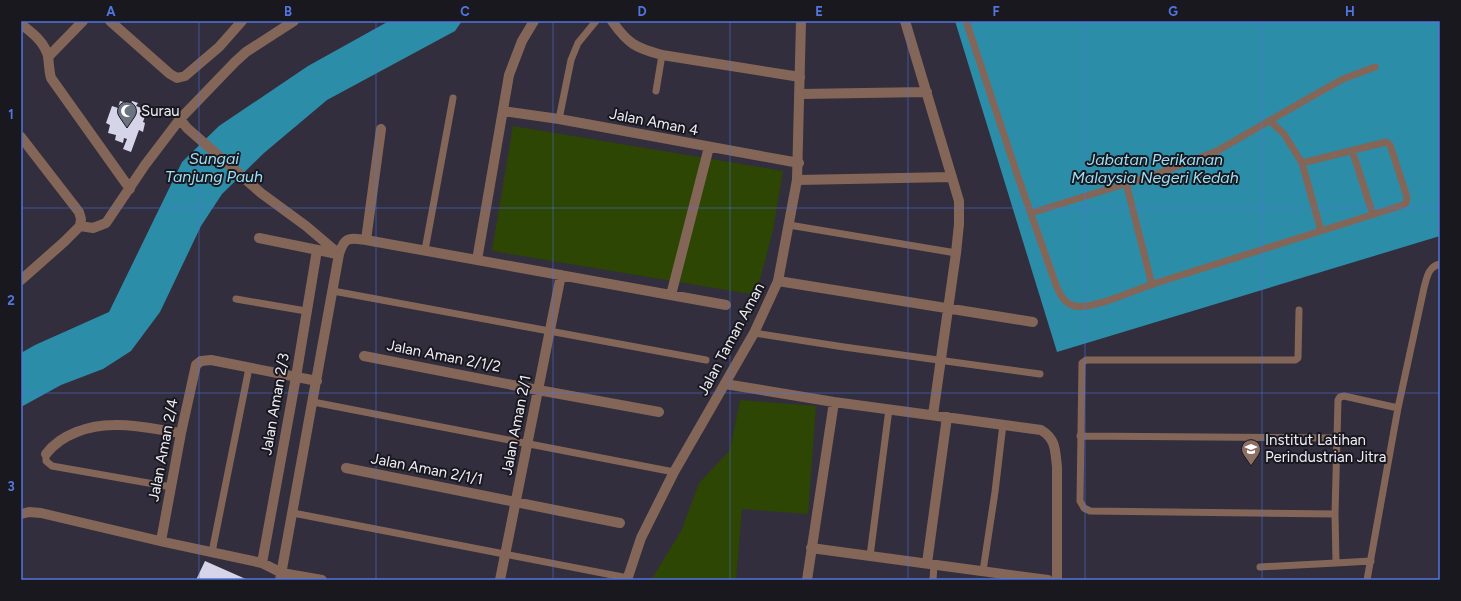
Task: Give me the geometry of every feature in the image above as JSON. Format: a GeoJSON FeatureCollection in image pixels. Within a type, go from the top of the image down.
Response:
{"type":"FeatureCollection","features":[{"type":"Feature","properties":{"kind":"street"},"geometry":{"type":"LineString","coordinates":[[48,57],[83,21]]}},
{"type":"Feature","properties":{"kind":"street"},"geometry":{"type":"LineString","coordinates":[[110,21],[170,74],[177,78],[185,76],[218,47],[242,21]]}},
{"type":"Feature","properties":{"kind":"street"},"geometry":{"type":"LineString","coordinates":[[80,226],[93,228],[106,223],[165,137],[180,120],[246,52],[294,21]]}},
{"type":"Feature","properties":{"kind":"street"},"geometry":{"type":"LineString","coordinates":[[477,260],[510,75],[522,41],[534,21]]}},
{"type":"Feature","properties":{"kind":"street"},"geometry":{"type":"LineString","coordinates":[[612,21],[622,35],[632,44],[647,51],[662,55],[800,77]]}},
{"type":"Feature","properties":{"kind":"street","name":"Jalan Taman Aman"},"geometry":{"type":"LineString","coordinates":[[628,579],[641,538],[674,472],[754,333],[778,281],[799,163],[801,21]]}},
{"type":"Feature","properties":{"kind":"street"},"geometry":{"type":"LineString","coordinates":[[905,21],[958,201],[959,224],[956,253],[933,415]]}},
{"type":"Feature","properties":{"kind":"street"},"geometry":{"type":"LineString","coordinates":[[21,24],[37,37],[44,47],[48,57],[48,68],[51,78],[130,189]]}},
{"type":"Feature","properties":{"kind":"street"},"geometry":{"type":"LineString","coordinates":[[800,94],[927,92]]}},
{"type":"Feature","properties":{"kind":"street","name":"Jalan Aman 4"},"geometry":{"type":"LineString","coordinates":[[503,111],[799,163]]}},
{"type":"Feature","properties":{"kind":"street"},"geometry":{"type":"LineString","coordinates":[[180,120],[261,193],[306,226],[339,254]]}},
{"type":"Feature","properties":{"kind":"street"},"geometry":{"type":"LineString","coordinates":[[366,240],[381,129]]}},
{"type":"Feature","properties":{"kind":"street"},"geometry":{"type":"LineString","coordinates":[[21,138],[79,212],[81,219],[80,226],[49,256],[21,280]]}},
{"type":"Feature","properties":{"kind":"street"},"geometry":{"type":"LineString","coordinates":[[671,296],[709,147]]}},
{"type":"Feature","properties":{"kind":"street"},"geometry":{"type":"LineString","coordinates":[[797,180],[952,177]]}},
{"type":"Feature","properties":{"kind":"street"},"geometry":{"type":"LineString","coordinates":[[259,238],[339,254]]}},
{"type":"Feature","properties":{"kind":"street"},"geometry":{"type":"LineString","coordinates":[[281,576],[339,254],[342,243],[346,239],[352,238],[425,250],[726,305]]}},
{"type":"Feature","properties":{"kind":"street","name":"Jalan Aman 2/3"},"geometry":{"type":"LineString","coordinates":[[262,563],[296,377],[316,250]]}},
{"type":"Feature","properties":{"kind":"street","name":"Jalan Aman 2/1"},"geometry":{"type":"LineString","coordinates":[[500,580],[561,275]]}},
{"type":"Feature","properties":{"kind":"street"},"geometry":{"type":"LineString","coordinates":[[778,281],[1033,322]]}},
{"type":"Feature","properties":{"kind":"street","name":"Jalan Aman 2/1/2"},"geometry":{"type":"LineString","coordinates":[[364,356],[659,412]]}},
{"type":"Feature","properties":{"kind":"street","name":"Jalan Aman 2/4"},"geometry":{"type":"LineString","coordinates":[[161,541],[181,433],[196,365],[200,361],[211,360],[249,368]]}},
{"type":"Feature","properties":{"kind":"street"},"geometry":{"type":"LineString","coordinates":[[249,368],[316,381]]}},
{"type":"Feature","properties":{"kind":"street"},"geometry":{"type":"LineString","coordinates":[[726,384],[834,402],[1041,430],[1049,435],[1054,444],[1057,467],[1057,580]]}},
{"type":"Feature","properties":{"kind":"street"},"geometry":{"type":"LineString","coordinates":[[807,580],[834,402]]}},
{"type":"Feature","properties":{"kind":"street"},"geometry":{"type":"LineString","coordinates":[[930,564],[948,417]]}},
{"type":"Feature","properties":{"kind":"street"},"geometry":{"type":"LineString","coordinates":[[46,454],[52,445],[63,438],[80,431],[106,425],[128,426],[181,433]]}},
{"type":"Feature","properties":{"kind":"street","name":"Jalan Aman 2/1/1"},"geometry":{"type":"LineString","coordinates":[[346,468],[620,523]]}},
{"type":"Feature","properties":{"kind":"street"},"geometry":{"type":"LineString","coordinates":[[21,514],[41,512],[161,541],[262,563],[281,576],[322,580]]}},
{"type":"Feature","properties":{"kind":"street"},"geometry":{"type":"LineString","coordinates":[[811,548],[1048,580]]}},
{"type":"Feature","properties":{"kind":"lane"},"geometry":{"type":"LineString","coordinates":[[559,120],[571,60],[578,43],[596,21]]}},
{"type":"Feature","properties":{"kind":"lane"},"geometry":{"type":"LineString","coordinates":[[966,21],[1056,285],[1067,304],[1076,307],[1098,304],[1152,285],[1373,215],[1406,203],[1407,198],[1390,145],[1386,142],[1302,163]]}},
{"type":"Feature","properties":{"kind":"lane"},"geometry":{"type":"LineString","coordinates":[[656,91],[662,55]]}},
{"type":"Feature","properties":{"kind":"lane"},"geometry":{"type":"LineString","coordinates":[[1031,213],[1157,174],[1217,151],[1343,79],[1375,67]]}},
{"type":"Feature","properties":{"kind":"lane"},"geometry":{"type":"LineString","coordinates":[[425,250],[453,98]]}},
{"type":"Feature","properties":{"kind":"lane"},"geometry":{"type":"LineString","coordinates":[[1270,121],[1284,134],[1302,163],[1321,231]]}},
{"type":"Feature","properties":{"kind":"lane"},"geometry":{"type":"LineString","coordinates":[[1352,150],[1373,215]]}},
{"type":"Feature","properties":{"kind":"lane"},"geometry":{"type":"LineString","coordinates":[[1126,184],[1152,285]]}},
{"type":"Feature","properties":{"kind":"lane"},"geometry":{"type":"LineString","coordinates":[[789,225],[956,253]]}},
{"type":"Feature","properties":{"kind":"lane"},"geometry":{"type":"LineString","coordinates":[[1367,580],[1398,408],[1428,272],[1432,267],[1440,264]]}},
{"type":"Feature","properties":{"kind":"lane"},"geometry":{"type":"LineString","coordinates":[[333,290],[706,360]]}},
{"type":"Feature","properties":{"kind":"lane"},"geometry":{"type":"LineString","coordinates":[[236,299],[306,311]]}},
{"type":"Feature","properties":{"kind":"lane"},"geometry":{"type":"LineString","coordinates":[[1299,310],[1298,358],[1295,360],[1086,360],[1082,363],[1080,502],[1084,508],[1090,511],[1335,514]]}},
{"type":"Feature","properties":{"kind":"lane"},"geometry":{"type":"LineString","coordinates":[[754,333],[940,361],[1040,374]]}},
{"type":"Feature","properties":{"kind":"lane"},"geometry":{"type":"LineString","coordinates":[[212,552],[249,368]]}},
{"type":"Feature","properties":{"kind":"lane"},"geometry":{"type":"LineString","coordinates":[[1336,563],[1335,514],[1338,400],[1340,397],[1344,396],[1398,408]]}},
{"type":"Feature","properties":{"kind":"lane"},"geometry":{"type":"LineString","coordinates":[[313,402],[674,472]]}},
{"type":"Feature","properties":{"kind":"lane"},"geometry":{"type":"LineString","coordinates":[[870,556],[889,409]]}},
{"type":"Feature","properties":{"kind":"lane"},"geometry":{"type":"LineString","coordinates":[[983,571],[996,492],[1003,424]]}},
{"type":"Feature","properties":{"kind":"lane"},"geometry":{"type":"LineString","coordinates":[[1080,436],[1338,438]]}},
{"type":"Feature","properties":{"kind":"lane"},"geometry":{"type":"LineString","coordinates":[[46,454],[46,461],[52,466],[171,487]]}},
{"type":"Feature","properties":{"kind":"lane"},"geometry":{"type":"LineString","coordinates":[[293,513],[628,579]]}},
{"type":"Feature","properties":{"kind":"lane"},"geometry":{"type":"LineString","coordinates":[[1260,567],[1371,561]]}},
{"type":"Feature","properties":{"kind":"lane"},"geometry":{"type":"LineString","coordinates":[[930,564],[933,580]]}},
{"type":"Feature","properties":{"kind":"green space"},"geometry":{"type":"Polygon","coordinates":[[[513,126],[783,171],[773,230],[756,295],[492,251],[513,126]]]}},
{"type":"Feature","properties":{"kind":"green space"},"geometry":{"type":"Polygon","coordinates":[[[740,400],[816,406],[808,514],[742,509],[736,580],[651,580],[681,531],[699,483],[730,450],[740,400]]]}},
{"type":"Feature","properties":{"kind":"water","name":"Sungai Tanjung Pauh"},"geometry":{"type":"Polygon","coordinates":[[[389,21],[462,21],[455,31],[327,100],[264,153],[222,194],[201,226],[160,312],[131,351],[103,369],[61,385],[21,407],[21,353],[35,345],[109,312],[182,162],[219,126],[308,66],[389,21]]]}},
{"type":"Feature","properties":{"kind":"water","name":"Jabatan Perikanan Malaysia Negeri Kedah"},"geometry":{"type":"Polygon","coordinates":[[[955,21],[1440,21],[1440,236],[1057,352],[955,21]]]}},
{"type":"Feature","properties":{"kind":"building","name":"Surau"},"geometry":{"type":"Polygon","coordinates":[[[120,101],[131,104],[132,101],[138,103],[136,106],[147,110],[143,122],[145,123],[143,132],[139,130],[131,152],[123,149],[127,139],[124,138],[123,143],[115,140],[116,135],[108,133],[110,125],[106,123],[112,106],[118,108],[120,101]]]}},
{"type":"Feature","properties":{"kind":"building"},"geometry":{"type":"Polygon","coordinates":[[[205,561],[248,580],[196,580],[205,561]]]}},
{"type":"Feature","properties":{"kind":"place","name":"Surau"},"geometry":{"type":"Point","coordinates":[127,128]}},
{"type":"Feature","properties":{"kind":"place","name":"Institut Latihan Perindustrian Jitra"},"geometry":{"type":"Point","coordinates":[1251,466]}}]}
